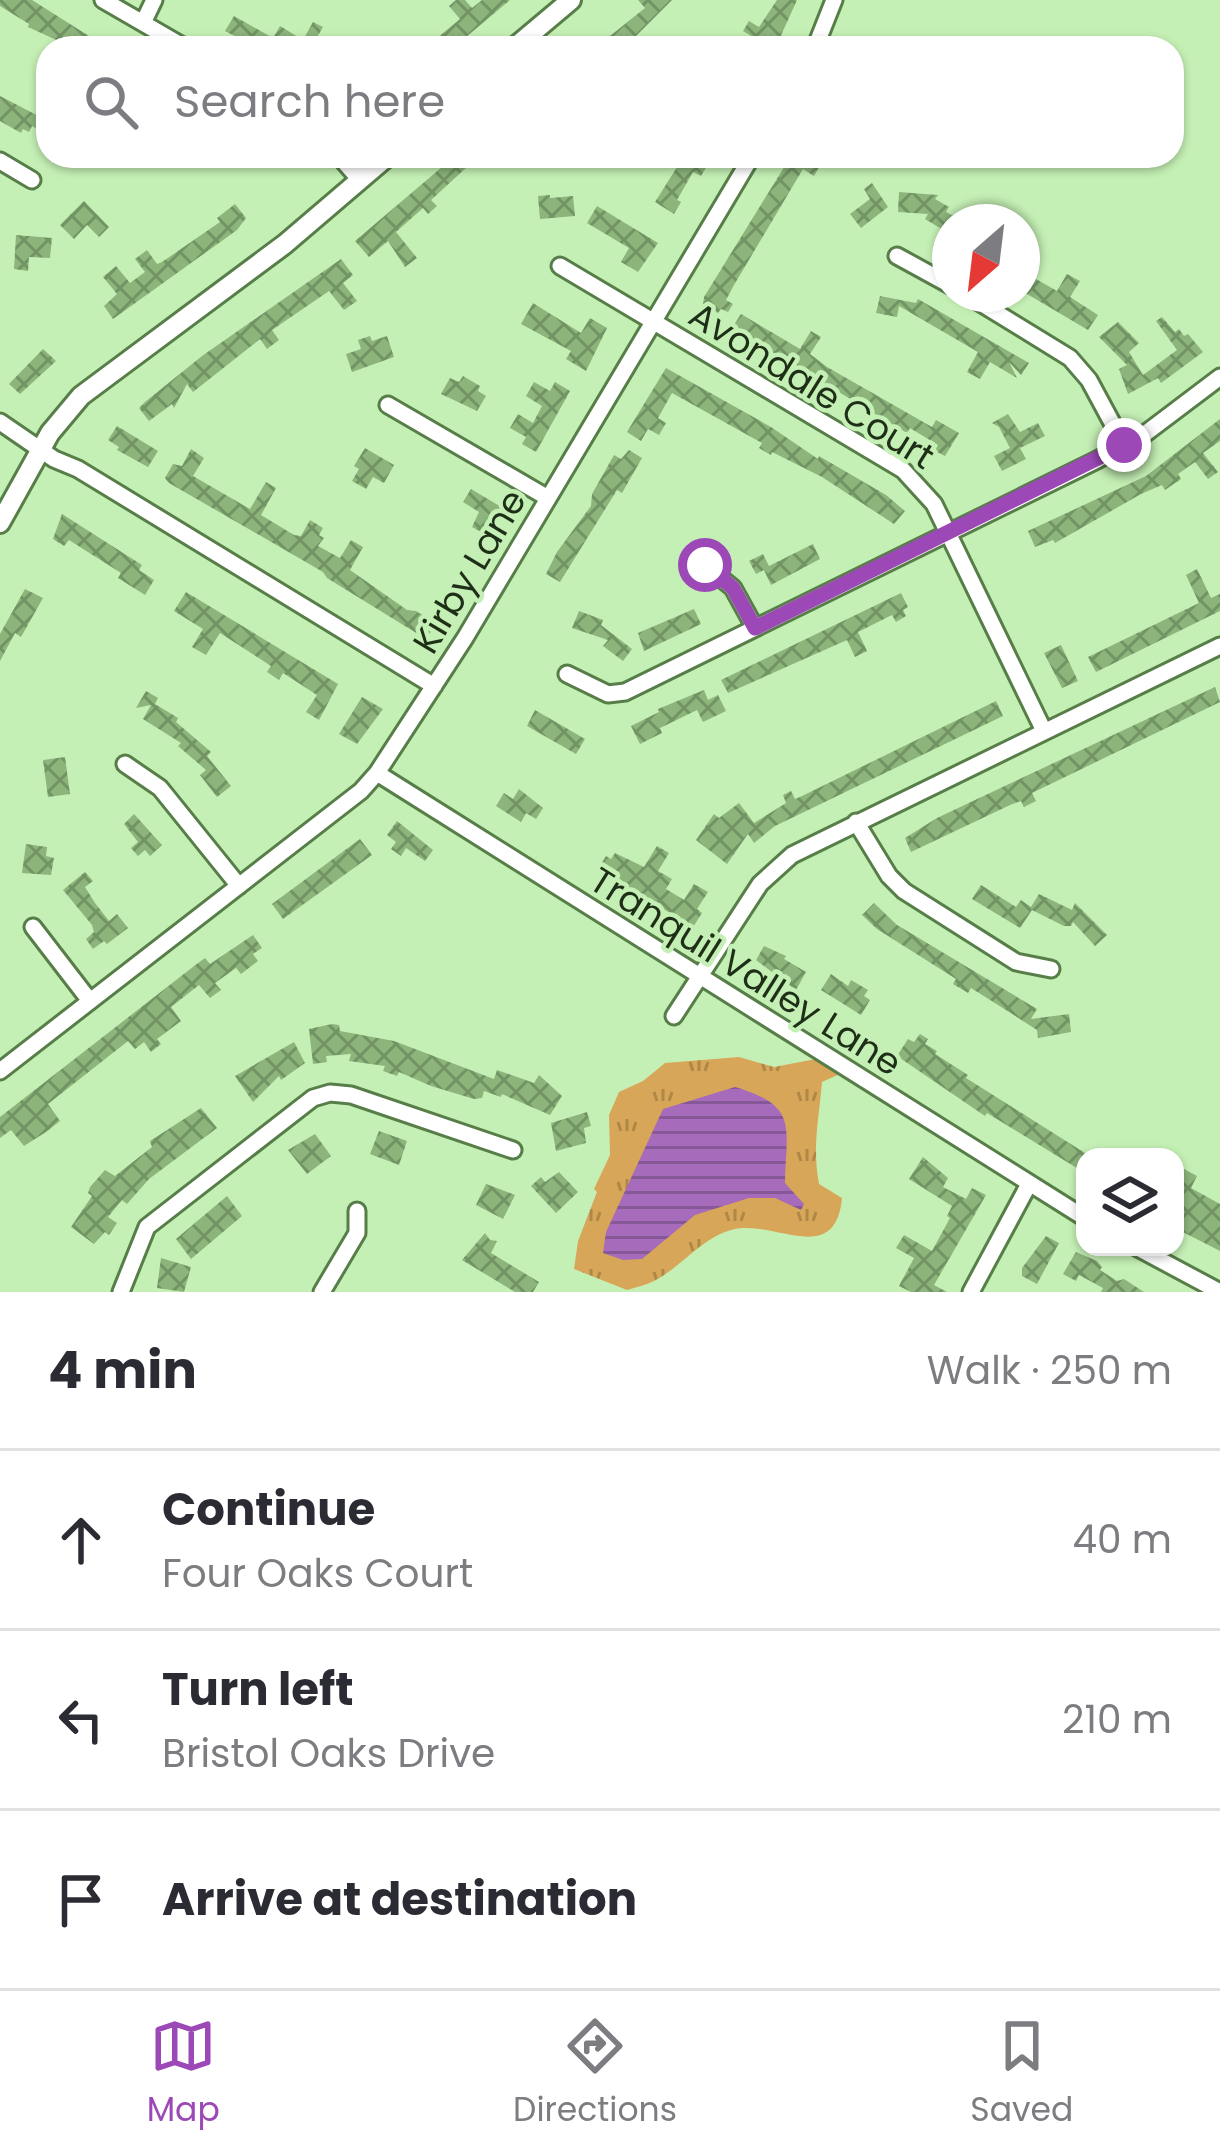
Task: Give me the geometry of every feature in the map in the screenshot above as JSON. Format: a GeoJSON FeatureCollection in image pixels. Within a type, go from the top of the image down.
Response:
{"type":"FeatureCollection","features":[{"type":"Feature","properties":{"kind":"street"},"geometry":{"type":"LineString","coordinates":[[103,0],[165,36]]}},
{"type":"Feature","properties":{"kind":"street"},"geometry":{"type":"LineString","coordinates":[[143,23],[154,0]]}},
{"type":"Feature","properties":{"kind":"street"},"geometry":{"type":"LineString","coordinates":[[528,36],[571,0]]}},
{"type":"Feature","properties":{"kind":"street"},"geometry":{"type":"LineString","coordinates":[[820,36],[834,0]]}},
{"type":"Feature","properties":{"kind":"street"},"geometry":{"type":"LineString","coordinates":[[0,161],[32,180]]}},
{"type":"Feature","properties":{"kind":"street"},"geometry":{"type":"LineString","coordinates":[[350,168],[360,180]]}},
{"type":"Feature","properties":{"kind":"street"},"geometry":{"type":"LineString","coordinates":[[0,523],[63,415],[81,396],[285,244],[374,168]]}},
{"type":"Feature","properties":{"kind":"street","name":"Kirby Lane"},"geometry":{"type":"LineString","coordinates":[[0,422],[434,686],[745,168]]}},
{"type":"Feature","properties":{"kind":"street"},"geometry":{"type":"LineString","coordinates":[[897,256],[932,275]]}},
{"type":"Feature","properties":{"kind":"street","name":"Avondale Court"},"geometry":{"type":"LineString","coordinates":[[560,266],[903,470],[927,493],[1044,731]]}},
{"type":"Feature","properties":{"kind":"street"},"geometry":{"type":"LineString","coordinates":[[995,312],[1070,358],[1089,380],[1124,445]]}},
{"type":"Feature","properties":{"kind":"street"},"geometry":{"type":"LineString","coordinates":[[567,674],[608,694],[625,692],[1124,445],[1220,377]]}},
{"type":"Feature","properties":{"kind":"street"},"geometry":{"type":"LineString","coordinates":[[388,405],[548,498]]}},
{"type":"Feature","properties":{"kind":"street"},"geometry":{"type":"LineString","coordinates":[[705,565],[733,588],[755,628]]}},
{"type":"Feature","properties":{"kind":"street"},"geometry":{"type":"LineString","coordinates":[[674,1016],[774,868],[856,822],[1220,646]]}},
{"type":"Feature","properties":{"kind":"street"},"geometry":{"type":"LineString","coordinates":[[0,1071],[361,791],[434,686]]}},
{"type":"Feature","properties":{"kind":"street"},"geometry":{"type":"LineString","coordinates":[[125,764],[160,788],[239,886]]}},
{"type":"Feature","properties":{"kind":"street","name":"Tranquil Valley Lane"},"geometry":{"type":"LineString","coordinates":[[376,773],[1076,1213]]}},
{"type":"Feature","properties":{"kind":"street"},"geometry":{"type":"LineString","coordinates":[[856,822],[889,876],[904,891],[1016,962],[1051,969]]}},
{"type":"Feature","properties":{"kind":"street"},"geometry":{"type":"LineString","coordinates":[[33,927],[90,1001]]}},
{"type":"Feature","properties":{"kind":"street"},"geometry":{"type":"LineString","coordinates":[[121,1292],[147,1227],[313,1098],[351,1095],[513,1150]]}},
{"type":"Feature","properties":{"kind":"street"},"geometry":{"type":"LineString","coordinates":[[971,1292],[1028,1184]]}},
{"type":"Feature","properties":{"kind":"street"},"geometry":{"type":"LineString","coordinates":[[322,1292],[358,1233],[357,1210]]}},
{"type":"Feature","properties":{"kind":"street"},"geometry":{"type":"LineString","coordinates":[[1153,1256],[1220,1292]]}},
{"type":"Feature","properties":{"kind":"green space"},"geometry":{"type":"Polygon","coordinates":[[[739,1057],[774,1067],[816,1059],[840,1074],[822,1082],[817,1133],[819,1184],[842,1198],[838,1218],[829,1230],[805,1237],[730,1230],[654,1281],[627,1290],[574,1269],[578,1241],[597,1192],[594,1189],[610,1155],[609,1115],[619,1092],[665,1063],[739,1057]]]}},
{"type":"Feature","properties":{"kind":"shaded area"},"geometry":{"type":"Polygon","coordinates":[[[735,1087],[756,1094],[779,1111],[786,1133],[785,1183],[804,1204],[801,1210],[775,1198],[749,1198],[695,1215],[642,1259],[623,1260],[603,1253],[606,1232],[663,1109],[735,1087]]]}},
{"type":"Feature","properties":{"kind":"building"},"geometry":{"type":"Polygon","coordinates":[[[0,0],[32,0],[89,36],[48,36],[0,6],[0,0]]]}},
{"type":"Feature","properties":{"kind":"building"},"geometry":{"type":"Polygon","coordinates":[[[456,0],[465,0],[472,8],[482,0],[510,0],[467,36],[439,36],[460,19],[449,6],[456,0]]]}},
{"type":"Feature","properties":{"kind":"building"},"geometry":{"type":"Polygon","coordinates":[[[638,0],[672,0],[636,36],[610,36],[645,8],[638,0]]]}},
{"type":"Feature","properties":{"kind":"building"},"geometry":{"type":"Polygon","coordinates":[[[777,0],[797,0],[780,36],[751,36],[743,31],[749,21],[759,27],[777,0]]]}},
{"type":"Feature","properties":{"kind":"building"},"geometry":{"type":"Polygon","coordinates":[[[234,16],[269,36],[235,36],[225,31],[234,16]]]}},
{"type":"Feature","properties":{"kind":"building"},"geometry":{"type":"Polygon","coordinates":[[[313,22],[323,27],[318,36],[305,36],[313,22]]]}},
{"type":"Feature","properties":{"kind":"building"},"geometry":{"type":"Polygon","coordinates":[[[280,26],[296,36],[274,36],[280,26]]]}},
{"type":"Feature","properties":{"kind":"building"},"geometry":{"type":"Polygon","coordinates":[[[0,96],[36,115],[36,128],[21,133],[0,121],[0,96]]]}},
{"type":"Feature","properties":{"kind":"building"},"geometry":{"type":"Polygon","coordinates":[[[441,168],[466,168],[431,200],[437,206],[428,214],[423,208],[396,232],[417,258],[405,267],[388,241],[369,257],[355,241],[441,168]]]}},
{"type":"Feature","properties":{"kind":"building"},"geometry":{"type":"Polygon","coordinates":[[[676,168],[706,168],[701,176],[693,172],[674,214],[655,202],[676,168]]]}},
{"type":"Feature","properties":{"kind":"building"},"geometry":{"type":"Polygon","coordinates":[[[784,168],[819,168],[814,176],[803,169],[726,300],[733,304],[728,312],[721,309],[718,313],[703,304],[784,168]]]}},
{"type":"Feature","properties":{"kind":"building"},"geometry":{"type":"Polygon","coordinates":[[[872,183],[888,207],[861,228],[850,214],[870,199],[864,189],[872,183]]]}},
{"type":"Feature","properties":{"kind":"building"},"geometry":{"type":"Polygon","coordinates":[[[899,192],[938,195],[935,199],[944,204],[932,204],[932,223],[925,219],[928,214],[898,212],[899,192]]]}},
{"type":"Feature","properties":{"kind":"building"},"geometry":{"type":"Polygon","coordinates":[[[538,196],[573,196],[575,216],[540,219],[538,196]]]}},
{"type":"Feature","properties":{"kind":"building"},"geometry":{"type":"Polygon","coordinates":[[[84,201],[109,227],[99,237],[87,225],[74,239],[60,225],[84,201]]]}},
{"type":"Feature","properties":{"kind":"building"},"geometry":{"type":"Polygon","coordinates":[[[235,204],[246,218],[237,230],[113,319],[104,306],[117,294],[103,277],[116,266],[130,283],[145,272],[135,259],[147,250],[157,264],[162,262],[220,222],[217,218],[235,204]]]}},
{"type":"Feature","properties":{"kind":"building"},"geometry":{"type":"Polygon","coordinates":[[[597,206],[658,243],[638,272],[621,262],[629,248],[587,223],[597,206]]]}},
{"type":"Feature","properties":{"kind":"building"},"geometry":{"type":"Polygon","coordinates":[[[16,235],[52,238],[50,258],[29,257],[28,271],[14,269],[16,235]]]}},
{"type":"Feature","properties":{"kind":"building"},"geometry":{"type":"Polygon","coordinates":[[[341,259],[353,275],[343,283],[357,301],[344,310],[329,291],[272,330],[279,340],[267,349],[260,339],[193,392],[187,384],[174,408],[172,404],[149,421],[139,408],[145,402],[341,259]]]}},
{"type":"Feature","properties":{"kind":"building"},"geometry":{"type":"Polygon","coordinates":[[[1067,274],[1080,281],[1070,297],[1098,315],[1088,330],[1040,302],[1040,281],[1057,291],[1067,274]]]}},
{"type":"Feature","properties":{"kind":"building"},"geometry":{"type":"Polygon","coordinates":[[[880,296],[916,303],[918,299],[932,307],[932,312],[941,312],[1029,363],[1021,375],[1009,362],[1017,378],[990,362],[980,379],[967,372],[978,352],[899,306],[897,317],[876,313],[880,296]]]}},
{"type":"Feature","properties":{"kind":"building"},"geometry":{"type":"Polygon","coordinates":[[[533,303],[581,333],[590,318],[607,328],[586,371],[566,359],[571,351],[521,324],[533,303]]]}},
{"type":"Feature","properties":{"kind":"building"},"geometry":{"type":"Polygon","coordinates":[[[741,314],[800,349],[811,331],[821,337],[810,354],[827,367],[932,427],[936,420],[959,433],[945,456],[935,451],[938,445],[910,428],[907,433],[732,328],[741,314]]]}},
{"type":"Feature","properties":{"kind":"building"},"geometry":{"type":"Polygon","coordinates":[[[1162,317],[1175,332],[1188,334],[1203,352],[1161,383],[1158,378],[1128,394],[1119,369],[1127,365],[1099,337],[1118,322],[1139,343],[1129,352],[1143,375],[1177,350],[1156,321],[1162,317]]]}},
{"type":"Feature","properties":{"kind":"building"},"geometry":{"type":"Polygon","coordinates":[[[370,336],[372,341],[387,336],[394,357],[352,372],[346,354],[361,349],[358,340],[370,336]]]}},
{"type":"Feature","properties":{"kind":"building"},"geometry":{"type":"Polygon","coordinates":[[[43,349],[56,361],[20,394],[9,384],[43,349]]]}},
{"type":"Feature","properties":{"kind":"building"},"geometry":{"type":"Polygon","coordinates":[[[666,368],[886,495],[905,511],[894,524],[822,477],[771,455],[759,448],[762,443],[672,393],[658,418],[666,423],[659,435],[648,429],[641,441],[627,432],[666,368]]]}},
{"type":"Feature","properties":{"kind":"building"},"geometry":{"type":"Polygon","coordinates":[[[463,376],[480,386],[478,391],[486,396],[477,411],[441,394],[450,378],[459,382],[463,376]]]}},
{"type":"Feature","properties":{"kind":"building"},"geometry":{"type":"Polygon","coordinates":[[[534,382],[550,391],[555,382],[570,391],[536,452],[522,444],[526,437],[510,428],[518,414],[533,423],[542,406],[526,396],[534,382]]]}},
{"type":"Feature","properties":{"kind":"building"},"geometry":{"type":"Polygon","coordinates":[[[1008,414],[1020,432],[1038,423],[1045,436],[1020,448],[1026,459],[1002,471],[994,456],[1010,448],[992,423],[1008,414]]]}},
{"type":"Feature","properties":{"kind":"building"},"geometry":{"type":"Polygon","coordinates":[[[1220,419],[1220,441],[1203,453],[1218,472],[1208,479],[1195,462],[1165,490],[1162,485],[1141,494],[1055,543],[1035,547],[1028,531],[1146,476],[1220,419]]]}},
{"type":"Feature","properties":{"kind":"building"},"geometry":{"type":"Polygon","coordinates":[[[117,426],[158,451],[148,467],[108,440],[117,426]]]}},
{"type":"Feature","properties":{"kind":"building"},"geometry":{"type":"Polygon","coordinates":[[[365,448],[394,465],[384,483],[373,477],[366,489],[352,481],[359,469],[354,466],[365,448]]]}},
{"type":"Feature","properties":{"kind":"building"},"geometry":{"type":"Polygon","coordinates":[[[191,449],[204,458],[193,476],[250,509],[266,482],[276,488],[261,515],[294,535],[301,536],[310,520],[323,528],[319,535],[324,538],[318,546],[340,558],[351,540],[363,547],[350,570],[436,624],[426,639],[323,572],[169,483],[165,478],[173,464],[182,466],[191,449]]]}},
{"type":"Feature","properties":{"kind":"building"},"geometry":{"type":"Polygon","coordinates":[[[629,450],[642,458],[622,493],[617,490],[560,582],[546,574],[591,506],[592,494],[614,455],[621,459],[629,450]]]}},
{"type":"Feature","properties":{"kind":"building"},"geometry":{"type":"Polygon","coordinates":[[[471,489],[503,508],[487,535],[472,527],[479,512],[463,502],[471,489]]]}},
{"type":"Feature","properties":{"kind":"building"},"geometry":{"type":"Polygon","coordinates":[[[62,514],[142,565],[139,570],[154,580],[145,595],[118,578],[121,573],[69,540],[64,546],[53,539],[62,514]]]}},
{"type":"Feature","properties":{"kind":"building"},"geometry":{"type":"Polygon","coordinates":[[[813,544],[820,559],[771,585],[764,570],[756,574],[749,561],[763,554],[769,566],[813,544]]]}},
{"type":"Feature","properties":{"kind":"building"},"geometry":{"type":"Polygon","coordinates":[[[1197,569],[1211,598],[1220,594],[1220,611],[1096,672],[1088,657],[1199,603],[1186,575],[1197,569]]]}},
{"type":"Feature","properties":{"kind":"building"},"geometry":{"type":"Polygon","coordinates":[[[25,589],[43,598],[21,637],[15,633],[0,661],[0,634],[25,589]]]}},
{"type":"Feature","properties":{"kind":"building"},"geometry":{"type":"Polygon","coordinates":[[[186,592],[338,684],[319,720],[306,712],[317,695],[283,673],[279,680],[267,672],[271,666],[220,633],[206,655],[192,647],[203,629],[174,611],[186,592]]]}},
{"type":"Feature","properties":{"kind":"building"},"geometry":{"type":"Polygon","coordinates":[[[901,593],[908,607],[903,610],[906,616],[896,622],[892,615],[858,632],[867,651],[855,657],[847,640],[728,693],[721,680],[901,593]]]}},
{"type":"Feature","properties":{"kind":"building"},"geometry":{"type":"Polygon","coordinates":[[[694,609],[701,624],[644,651],[638,633],[694,609]]]}},
{"type":"Feature","properties":{"kind":"building"},"geometry":{"type":"Polygon","coordinates":[[[579,611],[603,620],[601,625],[632,649],[623,661],[603,646],[608,640],[572,628],[579,611]]]}},
{"type":"Feature","properties":{"kind":"building"},"geometry":{"type":"Polygon","coordinates":[[[1061,645],[1078,681],[1062,688],[1044,653],[1061,645]]]}},
{"type":"Feature","properties":{"kind":"building"},"geometry":{"type":"Polygon","coordinates":[[[1215,687],[1220,702],[1032,793],[1036,801],[1024,807],[1021,801],[1010,805],[911,852],[905,838],[937,818],[1215,687]]]}},
{"type":"Feature","properties":{"kind":"building"},"geometry":{"type":"Polygon","coordinates":[[[704,690],[708,700],[718,695],[726,711],[703,722],[697,710],[640,744],[631,726],[704,690]]]}},
{"type":"Feature","properties":{"kind":"building"},"geometry":{"type":"Polygon","coordinates":[[[146,691],[211,752],[207,756],[231,786],[217,797],[200,775],[206,770],[178,746],[181,743],[143,719],[151,705],[136,708],[146,691]]]}},
{"type":"Feature","properties":{"kind":"building"},"geometry":{"type":"Polygon","coordinates":[[[362,697],[383,709],[357,744],[339,734],[362,697]]]}},
{"type":"Feature","properties":{"kind":"building"},"geometry":{"type":"Polygon","coordinates":[[[996,701],[1003,716],[775,826],[754,843],[748,834],[727,864],[696,840],[714,814],[719,818],[739,803],[754,823],[786,803],[783,795],[791,791],[795,799],[800,797],[996,701]]]}},
{"type":"Feature","properties":{"kind":"building"},"geometry":{"type":"Polygon","coordinates":[[[535,710],[585,739],[576,754],[527,726],[535,710]]]}},
{"type":"Feature","properties":{"kind":"building"},"geometry":{"type":"Polygon","coordinates":[[[65,757],[70,794],[48,797],[43,760],[65,757]]]}},
{"type":"Feature","properties":{"kind":"building"},"geometry":{"type":"Polygon","coordinates":[[[519,789],[543,808],[536,819],[526,813],[521,822],[496,806],[504,793],[513,799],[519,789]]]}},
{"type":"Feature","properties":{"kind":"building"},"geometry":{"type":"Polygon","coordinates":[[[134,814],[162,845],[150,856],[145,850],[138,856],[131,848],[138,842],[124,824],[134,814]]]}},
{"type":"Feature","properties":{"kind":"building"},"geometry":{"type":"Polygon","coordinates":[[[397,821],[433,850],[425,861],[406,848],[401,856],[391,849],[396,842],[387,835],[397,821]]]}},
{"type":"Feature","properties":{"kind":"building"},"geometry":{"type":"Polygon","coordinates":[[[360,839],[372,855],[283,919],[272,904],[360,839]]]}},
{"type":"Feature","properties":{"kind":"building"},"geometry":{"type":"Polygon","coordinates":[[[26,844],[47,847],[46,856],[54,858],[51,875],[22,873],[26,844]]]}},
{"type":"Feature","properties":{"kind":"building"},"geometry":{"type":"Polygon","coordinates":[[[657,846],[669,853],[658,871],[672,879],[666,889],[684,900],[694,884],[708,892],[693,927],[598,869],[606,856],[611,859],[615,853],[644,867],[657,846]]]}},
{"type":"Feature","properties":{"kind":"building"},"geometry":{"type":"Polygon","coordinates":[[[85,872],[93,881],[85,887],[95,903],[109,921],[117,914],[128,928],[93,949],[86,939],[94,932],[92,925],[63,890],[85,872]]]}},
{"type":"Feature","properties":{"kind":"building"},"geometry":{"type":"Polygon","coordinates":[[[981,885],[1016,907],[1021,900],[1031,907],[1039,894],[1072,910],[1075,903],[1107,935],[1095,946],[1073,922],[1064,926],[1032,910],[1020,928],[972,899],[981,885]]]}},
{"type":"Feature","properties":{"kind":"building"},"geometry":{"type":"Polygon","coordinates":[[[874,903],[897,925],[1037,1009],[1031,1019],[1069,1014],[1071,1032],[1038,1038],[1037,1030],[1006,1010],[971,988],[968,993],[953,984],[956,979],[862,915],[874,903]]]}},
{"type":"Feature","properties":{"kind":"building"},"geometry":{"type":"Polygon","coordinates":[[[253,935],[262,948],[253,954],[258,961],[241,974],[236,968],[215,983],[221,990],[210,998],[199,985],[171,1007],[181,1021],[157,1039],[161,1044],[151,1052],[144,1042],[135,1049],[128,1041],[48,1104],[60,1121],[46,1132],[24,1146],[11,1130],[0,1138],[0,1117],[198,963],[205,958],[210,964],[253,935]]]}},
{"type":"Feature","properties":{"kind":"building"},"geometry":{"type":"Polygon","coordinates":[[[764,946],[806,972],[796,990],[756,960],[764,946]]]}},
{"type":"Feature","properties":{"kind":"building"},"geometry":{"type":"Polygon","coordinates":[[[831,974],[848,986],[851,980],[868,990],[864,996],[870,1000],[861,1015],[821,990],[831,974]]]}},
{"type":"Feature","properties":{"kind":"building"},"geometry":{"type":"Polygon","coordinates":[[[339,1025],[340,1031],[394,1041],[494,1079],[497,1070],[534,1083],[539,1075],[562,1096],[550,1115],[502,1094],[484,1091],[482,1098],[474,1099],[399,1072],[397,1076],[383,1071],[385,1066],[349,1061],[351,1054],[326,1056],[327,1062],[313,1064],[309,1029],[339,1025]]]}},
{"type":"Feature","properties":{"kind":"building"},"geometry":{"type":"Polygon","coordinates":[[[920,1034],[928,1039],[925,1044],[966,1078],[1077,1148],[1076,1167],[985,1116],[897,1056],[908,1039],[914,1042],[920,1034]]]}},
{"type":"Feature","properties":{"kind":"building"},"geometry":{"type":"Polygon","coordinates":[[[294,1042],[305,1063],[281,1080],[279,1076],[253,1102],[235,1076],[294,1042]]]}},
{"type":"Feature","properties":{"kind":"building"},"geometry":{"type":"Polygon","coordinates":[[[201,1108],[217,1128],[149,1179],[127,1204],[122,1200],[108,1217],[117,1223],[109,1235],[105,1232],[94,1244],[71,1227],[92,1196],[90,1187],[105,1170],[115,1176],[152,1147],[150,1141],[201,1108]]]}},
{"type":"Feature","properties":{"kind":"building"},"geometry":{"type":"Polygon","coordinates":[[[587,1112],[591,1126],[584,1128],[586,1143],[556,1151],[551,1123],[587,1112]]]}},
{"type":"Feature","properties":{"kind":"building"},"geometry":{"type":"Polygon","coordinates":[[[379,1131],[407,1141],[399,1165],[370,1154],[379,1131]]]}},
{"type":"Feature","properties":{"kind":"building"},"geometry":{"type":"Polygon","coordinates":[[[315,1134],[331,1156],[307,1174],[288,1150],[315,1134]]]}},
{"type":"Feature","properties":{"kind":"building"},"geometry":{"type":"Polygon","coordinates":[[[923,1157],[948,1178],[943,1187],[966,1199],[972,1188],[986,1195],[934,1285],[947,1292],[911,1292],[899,1286],[914,1258],[896,1248],[904,1235],[932,1251],[950,1218],[952,1206],[909,1179],[923,1157]]]}},
{"type":"Feature","properties":{"kind":"building"},"geometry":{"type":"Polygon","coordinates":[[[1184,1169],[1197,1176],[1191,1188],[1220,1204],[1220,1251],[1184,1233],[1184,1169]]]}},
{"type":"Feature","properties":{"kind":"building"},"geometry":{"type":"Polygon","coordinates":[[[559,1172],[578,1192],[556,1213],[531,1186],[559,1172]]]}},
{"type":"Feature","properties":{"kind":"building"},"geometry":{"type":"Polygon","coordinates":[[[486,1184],[515,1195],[503,1219],[476,1205],[486,1184]]]}},
{"type":"Feature","properties":{"kind":"building"},"geometry":{"type":"Polygon","coordinates":[[[227,1196],[242,1216],[191,1259],[176,1239],[227,1196]]]}},
{"type":"Feature","properties":{"kind":"building"},"geometry":{"type":"Polygon","coordinates":[[[485,1233],[497,1241],[491,1253],[539,1282],[533,1292],[515,1292],[462,1260],[485,1233]]]}},
{"type":"Feature","properties":{"kind":"building"},"geometry":{"type":"Polygon","coordinates":[[[1046,1236],[1059,1243],[1037,1284],[1022,1276],[1022,1268],[1046,1236]]]}},
{"type":"Feature","properties":{"kind":"building"},"geometry":{"type":"Polygon","coordinates":[[[1076,1252],[1076,1256],[1097,1261],[1100,1270],[1117,1281],[1124,1279],[1144,1292],[1101,1292],[1103,1288],[1079,1275],[1076,1281],[1063,1274],[1076,1252]]]}},
{"type":"Feature","properties":{"kind":"building"},"geometry":{"type":"Polygon","coordinates":[[[161,1258],[191,1267],[184,1292],[157,1288],[161,1258]]]}},
{"type":"Feature","properties":{"kind":"route"},"geometry":{"type":"LineString","coordinates":[[705,565],[733,588],[755,628],[1124,445]]}}]}
